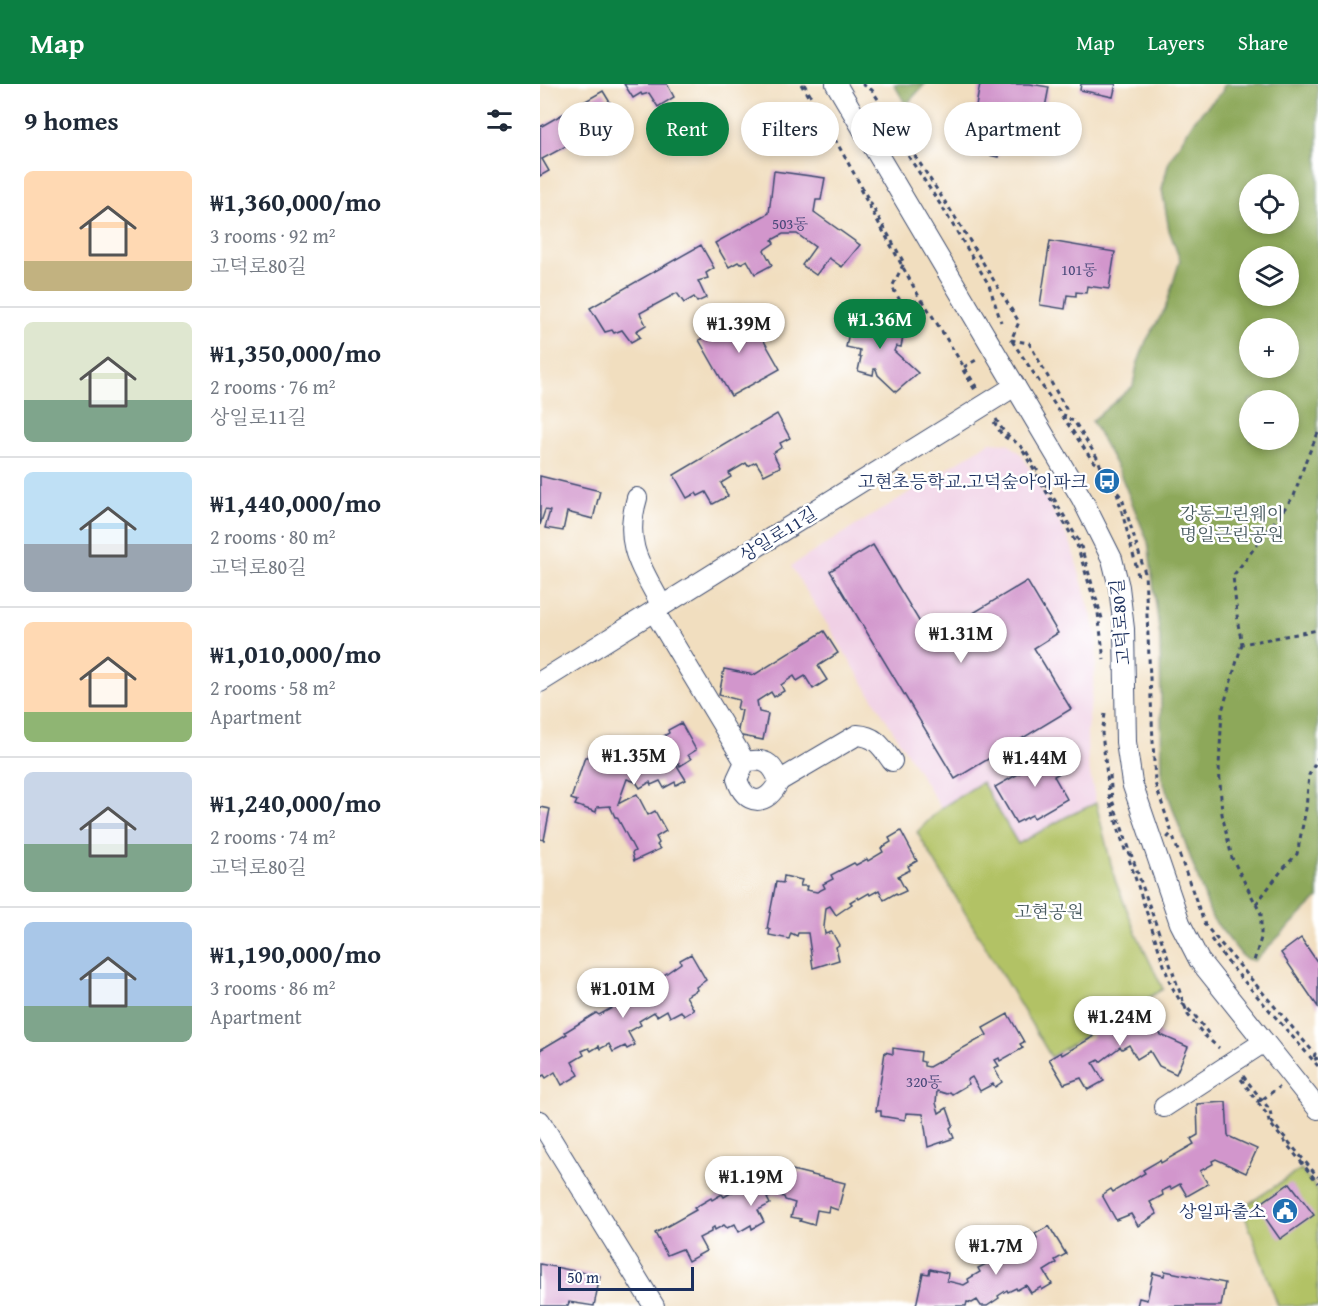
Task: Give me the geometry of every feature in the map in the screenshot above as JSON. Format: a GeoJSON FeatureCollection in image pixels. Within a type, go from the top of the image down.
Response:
{"type":"FeatureCollection","features":[{"type":"Feature","properties":{"kind":"street","name":"고덕로80길"},"geometry":{"type":"LineString","coordinates":[[836,84],[1082,499],[1112,559],[1119,587],[1124,629],[1126,742],[1132,783],[1180,923],[1199,960],[1318,1109]]}},
{"type":"Feature","properties":{"kind":"street","name":"상일로11길"},"geometry":{"type":"LineString","coordinates":[[540,682],[1016,386]]}},
{"type":"Feature","properties":{"kind":"street"},"geometry":{"type":"LineString","coordinates":[[637,498],[632,515],[632,543],[638,560],[658,608],[744,762]]}},
{"type":"Feature","properties":{"kind":"street"},"geometry":{"type":"LineString","coordinates":[[744,762],[737,779],[741,792],[751,799],[765,799],[774,792],[779,781],[857,735],[867,735],[879,743],[892,761]]}},
{"type":"Feature","properties":{"kind":"street"},"geometry":{"type":"LineString","coordinates":[[744,762],[757,760],[766,762],[774,769],[779,781]]}},
{"type":"Feature","properties":{"kind":"street"},"geometry":{"type":"LineString","coordinates":[[1164,1107],[1264,1042]]}},
{"type":"Feature","properties":{"kind":"street"},"geometry":{"type":"LineString","coordinates":[[540,1122],[654,1306]]}},
{"type":"Feature","properties":{"kind":"path"},"geometry":{"type":"LineString","coordinates":[[802,84],[922,301],[976,387]]}},
{"type":"Feature","properties":{"kind":"path"},"geometry":{"type":"LineString","coordinates":[[902,266],[892,287],[901,302],[922,301]]}},
{"type":"Feature","properties":{"kind":"path"},"geometry":{"type":"LineString","coordinates":[[964,367],[963,369],[1002,435],[1018,444],[1024,453],[1077,545],[1098,613],[1105,668]]}},
{"type":"Feature","properties":{"kind":"path"},"geometry":{"type":"LineString","coordinates":[[1254,962],[1262,927],[1261,914],[1232,858],[1222,814],[1219,766],[1222,711],[1242,644],[1233,576],[1294,496],[1305,460],[1318,433]]}},
{"type":"Feature","properties":{"kind":"path"},"geometry":{"type":"LineString","coordinates":[[1242,644],[1318,630]]}},
{"type":"Feature","properties":{"kind":"path"},"geometry":{"type":"LineString","coordinates":[[1105,712],[1102,733],[1110,802],[1126,853],[1130,854],[1128,856],[1170,983],[1180,1001],[1196,1017],[1257,1101],[1262,1100],[1259,1104],[1268,1116],[1269,1122],[1318,1184]]}},
{"type":"Feature","properties":{"kind":"path"},"geometry":{"type":"LineString","coordinates":[[1256,904],[1297,854],[1306,809],[1309,775],[1318,758]]}},
{"type":"Feature","properties":{"kind":"shaded area"},"geometry":{"type":"Polygon","coordinates":[[[990,442],[1008,443],[1022,455],[1071,544],[1097,635],[1096,663],[1087,731],[1088,763],[1096,803],[1017,844],[982,783],[941,808],[791,566],[990,442]]]}},
{"type":"Feature","properties":{"kind":"green space"},"geometry":{"type":"Polygon","coordinates":[[[894,84],[925,84],[909,102],[904,102],[894,84]]]}},
{"type":"Feature","properties":{"kind":"green space","name":"강동그린웨이 명일근린공원"},"geometry":{"type":"Polygon","coordinates":[[[1224,84],[1318,84],[1318,898],[1254,961],[1244,958],[1212,918],[1162,778],[1160,637],[1148,542],[1119,471],[1092,421],[1133,386],[1137,365],[1146,341],[1165,309],[1180,260],[1169,230],[1162,189],[1169,161],[1195,119],[1222,92],[1224,84]]]}},
{"type":"Feature","properties":{"kind":"green space","name":"고현공원"},"geometry":{"type":"Polygon","coordinates":[[[982,782],[1018,844],[1096,803],[1115,880],[1137,935],[1163,989],[1051,1057],[917,832],[941,808],[982,782]]]}},
{"type":"Feature","properties":{"kind":"green space"},"geometry":{"type":"Polygon","coordinates":[[[1301,1169],[1318,1190],[1318,1306],[1278,1306],[1242,1208],[1301,1169]]]}},
{"type":"Feature","properties":{"kind":"building"},"geometry":{"type":"Polygon","coordinates":[[[624,84],[667,84],[674,97],[666,102],[655,102],[649,93],[642,95],[641,93],[633,98],[624,84]]]}},
{"type":"Feature","properties":{"kind":"building"},"geometry":{"type":"Polygon","coordinates":[[[980,84],[1030,84],[1049,87],[1046,102],[977,102],[980,84]]]}},
{"type":"Feature","properties":{"kind":"building"},"geometry":{"type":"Polygon","coordinates":[[[1081,84],[1116,84],[1113,97],[1080,90],[1081,84]]]}},
{"type":"Feature","properties":{"kind":"building"},"geometry":{"type":"Polygon","coordinates":[[[603,91],[610,102],[584,102],[603,91]]]}},
{"type":"Feature","properties":{"kind":"building"},"geometry":{"type":"Polygon","coordinates":[[[558,117],[558,150],[542,159],[549,171],[540,176],[540,127],[558,117]]]}},
{"type":"Feature","properties":{"kind":"building"},"geometry":{"type":"Polygon","coordinates":[[[774,171],[825,178],[821,200],[816,200],[814,212],[860,245],[842,267],[829,258],[816,275],[802,265],[815,247],[797,234],[783,234],[772,240],[774,243],[764,250],[772,265],[755,274],[747,260],[729,267],[715,243],[769,213],[774,171]]]}},
{"type":"Feature","properties":{"kind":"building"},"geometry":{"type":"Polygon","coordinates":[[[1050,241],[1115,252],[1109,289],[1087,286],[1086,293],[1076,292],[1076,296],[1067,295],[1065,309],[1040,305],[1050,241]]]}},
{"type":"Feature","properties":{"kind":"building"},"geometry":{"type":"Polygon","coordinates":[[[701,245],[714,268],[706,273],[708,278],[698,281],[706,298],[697,302],[694,297],[684,303],[677,293],[640,313],[646,325],[636,331],[640,337],[631,342],[622,330],[614,333],[612,330],[605,332],[590,308],[701,245]]]}},
{"type":"Feature","properties":{"kind":"building"},"geometry":{"type":"Polygon","coordinates":[[[748,313],[780,369],[731,396],[699,340],[748,313]]]}},
{"type":"Feature","properties":{"kind":"building"},"geometry":{"type":"Polygon","coordinates":[[[853,313],[905,326],[901,347],[896,346],[894,351],[918,373],[896,392],[878,375],[876,369],[873,375],[858,371],[860,350],[846,347],[853,313]]]}},
{"type":"Feature","properties":{"kind":"building"},"geometry":{"type":"Polygon","coordinates":[[[777,414],[790,438],[780,443],[782,447],[773,453],[780,467],[764,475],[756,462],[748,466],[746,463],[729,473],[731,477],[721,483],[728,496],[713,504],[706,492],[698,496],[696,493],[687,498],[674,475],[777,414]]]}},
{"type":"Feature","properties":{"kind":"building"},"geometry":{"type":"Polygon","coordinates":[[[540,476],[600,491],[593,519],[567,512],[563,531],[545,528],[550,511],[545,510],[540,525],[540,476]]]}},
{"type":"Feature","properties":{"kind":"building"},"geometry":{"type":"Polygon","coordinates":[[[873,545],[930,639],[1027,581],[1058,633],[1034,648],[1071,709],[955,779],[830,571],[873,545]]]}},
{"type":"Feature","properties":{"kind":"building"},"geometry":{"type":"Polygon","coordinates":[[[824,631],[838,653],[818,666],[827,680],[813,689],[805,676],[797,681],[794,676],[781,685],[784,691],[774,697],[771,692],[757,701],[759,712],[768,714],[763,740],[737,735],[742,710],[737,709],[739,700],[719,695],[724,669],[754,675],[824,631]]]}},
{"type":"Feature","properties":{"kind":"building"},"geometry":{"type":"Polygon","coordinates":[[[681,723],[696,750],[688,755],[691,759],[680,766],[679,763],[676,764],[686,780],[676,785],[675,782],[664,788],[660,781],[651,785],[650,782],[640,788],[636,782],[627,779],[618,804],[637,794],[648,815],[655,811],[666,831],[656,837],[660,849],[634,861],[632,853],[635,851],[610,806],[597,807],[596,812],[575,805],[577,801],[571,799],[585,757],[588,757],[593,748],[612,752],[610,758],[621,764],[661,742],[659,739],[669,733],[668,730],[681,723]]]}},
{"type":"Feature","properties":{"kind":"building"},"geometry":{"type":"Polygon","coordinates":[[[1061,750],[1071,767],[1054,776],[1067,799],[1034,818],[1032,815],[1016,823],[995,787],[1061,750]]]}},
{"type":"Feature","properties":{"kind":"building"},"geometry":{"type":"Polygon","coordinates":[[[540,807],[550,809],[544,840],[540,839],[540,807]]]}},
{"type":"Feature","properties":{"kind":"building"},"geometry":{"type":"Polygon","coordinates":[[[901,831],[917,861],[908,866],[910,870],[898,876],[906,891],[897,895],[896,893],[884,900],[879,890],[870,895],[869,893],[850,902],[852,904],[836,915],[830,906],[826,908],[825,934],[832,932],[839,945],[836,947],[839,960],[813,968],[808,933],[798,933],[797,936],[791,933],[789,939],[769,935],[770,929],[767,929],[776,882],[783,883],[784,876],[802,880],[800,886],[807,886],[806,890],[817,892],[825,888],[823,884],[833,879],[831,875],[854,863],[856,865],[867,859],[868,861],[883,852],[881,848],[891,842],[889,838],[901,831]]]}},
{"type":"Feature","properties":{"kind":"building"},"geometry":{"type":"Polygon","coordinates":[[[1301,938],[1318,963],[1318,1007],[1281,953],[1301,938]]]}},
{"type":"Feature","properties":{"kind":"building"},"geometry":{"type":"Polygon","coordinates":[[[691,954],[706,980],[696,987],[697,990],[686,996],[694,1010],[684,1016],[681,1011],[670,1017],[667,1010],[657,1016],[654,1012],[639,1021],[641,1025],[628,1032],[635,1045],[627,1049],[625,1046],[613,1052],[609,1044],[600,1049],[599,1046],[591,1051],[589,1048],[582,1051],[584,1055],[572,1062],[579,1075],[562,1085],[555,1072],[546,1078],[544,1075],[540,1077],[540,1050],[596,1013],[599,1015],[612,1008],[610,1005],[622,999],[621,996],[641,983],[643,986],[653,980],[654,982],[681,963],[680,960],[691,954]]]}},
{"type":"Feature","properties":{"kind":"building"},"geometry":{"type":"Polygon","coordinates":[[[1144,1002],[1147,1007],[1152,1005],[1161,1021],[1158,1023],[1160,1027],[1157,1030],[1161,1035],[1188,1047],[1176,1074],[1159,1066],[1150,1051],[1137,1059],[1129,1045],[1122,1049],[1120,1047],[1100,1062],[1099,1060],[1093,1063],[1104,1081],[1088,1090],[1081,1078],[1064,1084],[1049,1059],[1061,1052],[1062,1055],[1093,1037],[1091,1034],[1126,1017],[1124,1014],[1144,1002]]]}},
{"type":"Feature","properties":{"kind":"building"},"geometry":{"type":"Polygon","coordinates":[[[1008,1014],[1024,1042],[1020,1044],[1023,1048],[1000,1061],[999,1058],[995,1060],[999,1066],[994,1068],[1002,1082],[995,1087],[993,1084],[980,1091],[972,1077],[967,1080],[969,1084],[952,1094],[937,1091],[936,1103],[939,1113],[947,1108],[953,1125],[950,1128],[954,1138],[928,1147],[923,1114],[906,1113],[905,1120],[881,1116],[881,1111],[876,1111],[885,1052],[893,1054],[893,1048],[921,1052],[920,1061],[924,1062],[924,1066],[929,1067],[987,1035],[983,1028],[1008,1014]]]}},
{"type":"Feature","properties":{"kind":"building"},"geometry":{"type":"Polygon","coordinates":[[[1226,1102],[1228,1136],[1257,1149],[1246,1173],[1216,1159],[1212,1161],[1213,1164],[1200,1171],[1208,1184],[1187,1196],[1180,1184],[1162,1191],[1163,1195],[1150,1202],[1157,1214],[1138,1226],[1131,1214],[1116,1220],[1102,1195],[1111,1189],[1113,1192],[1145,1173],[1143,1170],[1160,1160],[1161,1163],[1194,1144],[1191,1139],[1198,1135],[1197,1104],[1226,1102]]]}},
{"type":"Feature","properties":{"kind":"building"},"geometry":{"type":"Polygon","coordinates":[[[758,1167],[764,1176],[778,1175],[780,1167],[845,1183],[838,1210],[829,1207],[828,1212],[817,1210],[814,1225],[791,1217],[795,1203],[775,1194],[767,1198],[770,1204],[758,1210],[764,1222],[752,1229],[751,1225],[739,1232],[735,1224],[727,1228],[724,1225],[715,1230],[714,1227],[711,1232],[699,1238],[706,1251],[688,1261],[682,1249],[667,1255],[655,1233],[696,1210],[694,1208],[711,1198],[712,1200],[722,1194],[724,1197],[741,1187],[738,1182],[758,1167]]]}},
{"type":"Feature","properties":{"kind":"building","name":"상일파출소"},"geometry":{"type":"Polygon","coordinates":[[[1290,1183],[1314,1215],[1280,1239],[1257,1206],[1290,1183]]]}},
{"type":"Feature","properties":{"kind":"building"},"geometry":{"type":"Polygon","coordinates":[[[1049,1226],[1066,1254],[1055,1260],[1057,1263],[1044,1271],[1052,1284],[1031,1293],[1026,1285],[1017,1290],[1016,1288],[1008,1292],[1007,1290],[987,1306],[981,1306],[977,1300],[972,1303],[967,1302],[966,1306],[916,1306],[923,1273],[929,1274],[930,1269],[948,1273],[947,1281],[964,1285],[969,1282],[968,1279],[980,1272],[978,1268],[1000,1257],[1001,1260],[1012,1254],[1013,1256],[1029,1247],[1027,1243],[1037,1238],[1035,1234],[1049,1226]]]}},
{"type":"Feature","properties":{"kind":"building"},"geometry":{"type":"Polygon","coordinates":[[[540,1264],[600,1276],[594,1306],[569,1302],[568,1306],[540,1306],[540,1264]]]}},
{"type":"Feature","properties":{"kind":"building"},"geometry":{"type":"Polygon","coordinates":[[[1165,1271],[1225,1283],[1221,1306],[1137,1306],[1139,1298],[1147,1300],[1153,1273],[1164,1276],[1165,1271]]]}},
{"type":"Feature","properties":{"kind":"place","name":"고현초등학교.고덕숲아이파크"},"geometry":{"type":"Point","coordinates":[1107,481]}},
{"type":"Feature","properties":{"kind":"place","name":"상일파출소"},"geometry":{"type":"Point","coordinates":[1285,1211]}}]}
